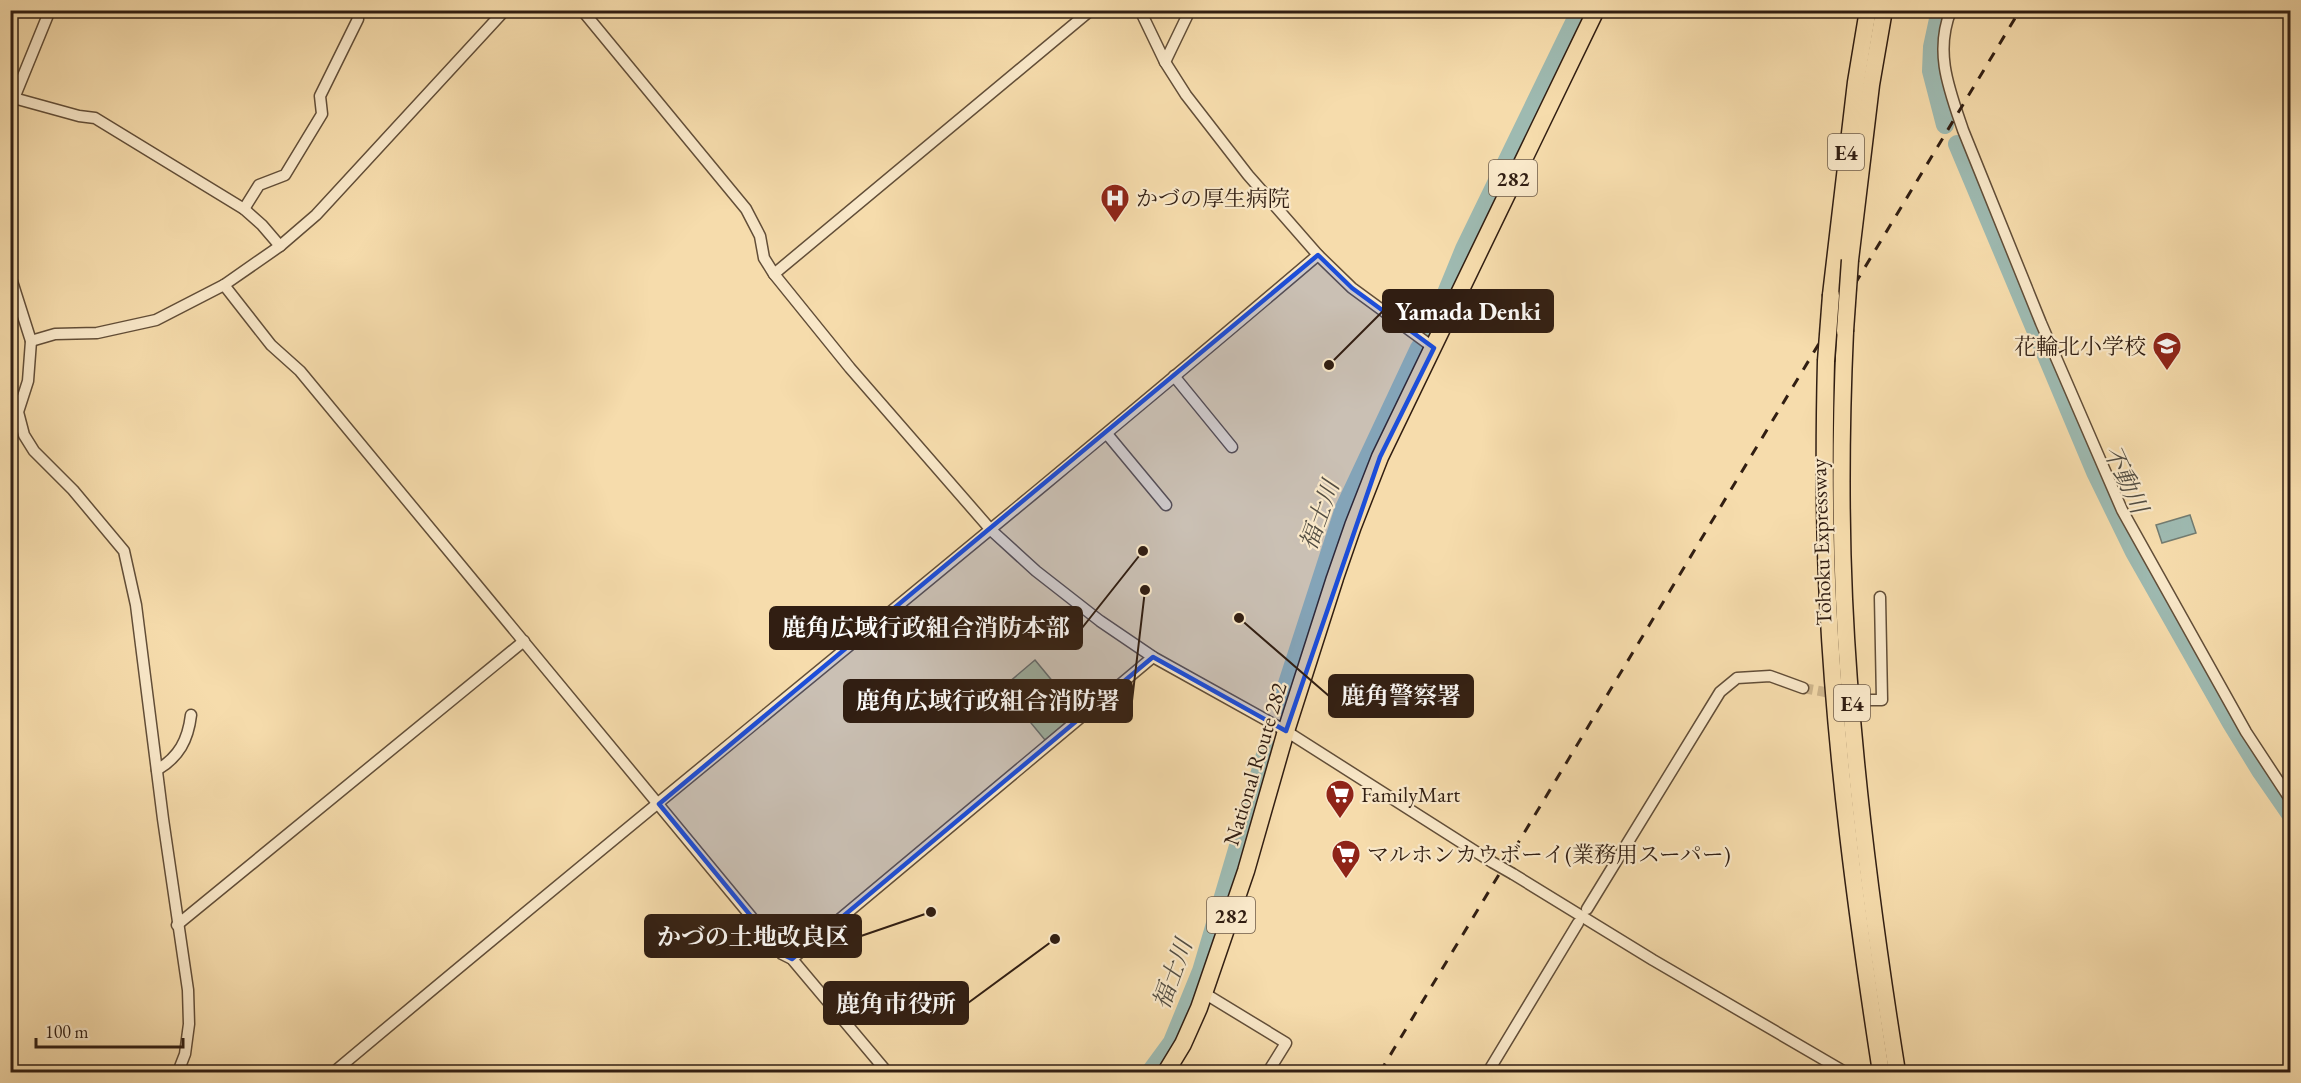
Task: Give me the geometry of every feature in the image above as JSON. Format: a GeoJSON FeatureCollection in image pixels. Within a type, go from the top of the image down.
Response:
{"type":"FeatureCollection","features":[{"type":"Feature","properties":{"kind":"highway","name":"National Route 282"},"geometry":{"type":"LineString","coordinates":[[1166,1072],[1183,1044],[1204,993],[1246,872],[1286,731],[1353,526],[1380,457],[1596,10]]}},
{"type":"Feature","properties":{"kind":"highway","name":"Tohoku Expressway"},"geometry":{"type":"LineString","coordinates":[[1868,10],[1856,82],[1831,295],[1826,361],[1825,510],[1830,637],[1851,861],[1881,1072]]}},
{"type":"Feature","properties":{"kind":"highway","name":"Tohoku Expressway"},"geometry":{"type":"LineString","coordinates":[[1884,10],[1871,85],[1850,260],[1840,443],[1844,602],[1856,750],[1867,860],[1897,1072]]}},
{"type":"Feature","properties":{"kind":"street"},"geometry":{"type":"LineString","coordinates":[[50,10],[12,101],[94,118],[244,209],[280,246]]}},
{"type":"Feature","properties":{"kind":"street"},"geometry":{"type":"LineString","coordinates":[[31,341],[55,334],[97,333],[156,320],[224,285],[280,246],[316,215],[505,10]]}},
{"type":"Feature","properties":{"kind":"street"},"geometry":{"type":"LineString","coordinates":[[582,10],[746,209],[760,236],[764,258],[774,274],[853,372],[991,530],[1036,571],[1100,621],[1154,657],[1286,731],[1492,862],[1653,960],[1845,1072]]}},
{"type":"Feature","properties":{"kind":"street"},"geometry":{"type":"LineString","coordinates":[[774,274],[1091,10]]}},
{"type":"Feature","properties":{"kind":"street"},"geometry":{"type":"LineString","coordinates":[[1140,10],[1165,62],[1241,167],[1318,255],[1352,288],[1434,348]]}},
{"type":"Feature","properties":{"kind":"street"},"geometry":{"type":"LineString","coordinates":[[1165,62],[1190,10]]}},
{"type":"Feature","properties":{"kind":"street"},"geometry":{"type":"LineString","coordinates":[[1951,10],[1942,44],[1943,64],[1949,88],[1963,130],[2087,431],[2122,510],[2156,572],[2246,732],[2290,799]]}},
{"type":"Feature","properties":{"kind":"street"},"geometry":{"type":"LineString","coordinates":[[244,209],[259,185],[285,175],[322,114],[320,96],[358,18]]}},
{"type":"Feature","properties":{"kind":"street"},"geometry":{"type":"LineString","coordinates":[[334,1072],[1107,434],[1318,255]]}},
{"type":"Feature","properties":{"kind":"street"},"geometry":{"type":"LineString","coordinates":[[10,275],[31,341],[28,381],[14,413],[34,451],[73,490],[124,551],[136,605],[177,925],[188,990],[189,1024],[185,1054],[178,1072]]}},
{"type":"Feature","properties":{"kind":"street"},"geometry":{"type":"LineString","coordinates":[[224,285],[270,345],[300,371],[782,954],[792,959],[886,1072]]}},
{"type":"Feature","properties":{"kind":"street"},"geometry":{"type":"LineString","coordinates":[[1174,376],[1232,447]]}},
{"type":"Feature","properties":{"kind":"street"},"geometry":{"type":"LineString","coordinates":[[1107,434],[1166,505]]}},
{"type":"Feature","properties":{"kind":"street"},"geometry":{"type":"LineString","coordinates":[[1869,700],[1882,699],[1880,597]]}},
{"type":"Feature","properties":{"kind":"street"},"geometry":{"type":"LineString","coordinates":[[177,925],[524,641]]}},
{"type":"Feature","properties":{"kind":"street"},"geometry":{"type":"LineString","coordinates":[[792,959],[1154,657]]}},
{"type":"Feature","properties":{"kind":"street"},"geometry":{"type":"LineString","coordinates":[[1587,909],[1720,692],[1737,678],[1770,676],[1803,688]]}},
{"type":"Feature","properties":{"kind":"street"},"geometry":{"type":"LineString","coordinates":[[157,770],[171,760],[185,742],[191,715]]}},
{"type":"Feature","properties":{"kind":"street"},"geometry":{"type":"LineString","coordinates":[[1488,1072],[1578,923]]}},
{"type":"Feature","properties":{"kind":"street"},"geometry":{"type":"LineString","coordinates":[[1204,993],[1286,1043],[1268,1072]]}},
{"type":"Feature","properties":{"kind":"highlighted area"},"geometry":{"type":"Polygon","coordinates":[[[1318,255],[1352,288],[1434,348],[1380,457],[1286,731],[1153,657],[792,959],[782,954],[659,804],[1318,255]]]}},
{"type":"Feature","properties":{"kind":"green space"},"geometry":{"type":"Polygon","coordinates":[[[1035,660],[1078,712],[1045,740],[1002,688],[1035,660]]]}},
{"type":"Feature","properties":{"kind":"water"},"geometry":{"type":"Polygon","coordinates":[[[2190,515],[2196,533],[2162,543],[2156,525],[2190,515]]]}},
{"type":"Feature","properties":{"kind":"waterway","name":"福士川"},"geometry":{"type":"LineString","coordinates":[[1426,333],[1464,249],[1580,10]]}},
{"type":"Feature","properties":{"kind":"waterway","name":"不動川"},"geometry":{"type":"LineString","coordinates":[[1940,10],[1932,47],[1931,71],[1945,125]]}},
{"type":"Feature","properties":{"kind":"waterway","name":"不動川"},"geometry":{"type":"LineString","coordinates":[[1957,144],[2095,472],[2134,552],[2231,723],[2290,814]]}},
{"type":"Feature","properties":{"kind":"waterway","name":"福士川"},"geometry":{"type":"LineString","coordinates":[[1280,705],[1344,508],[1419,348]]}},
{"type":"Feature","properties":{"kind":"waterway","name":"福士川"},"geometry":{"type":"LineString","coordinates":[[1150,1072],[1172,1042],[1201,971],[1267,748]]}},
{"type":"Feature","properties":{"kind":"tunnel"},"geometry":{"type":"LineString","coordinates":[[1803,688],[1869,700]]}},
{"type":"Feature","properties":{"kind":"railway"},"geometry":{"type":"LineString","coordinates":[[1380,1072],[2020,10]]}},
{"type":"Feature","properties":{"kind":"place","name":"かづの厚生病院"},"geometry":{"type":"Point","coordinates":[1115,224]}},
{"type":"Feature","properties":{"kind":"place","name":"Yamada Denki"},"geometry":{"type":"Point","coordinates":[1329,365]}},
{"type":"Feature","properties":{"kind":"place","name":"花輪北小学校"},"geometry":{"type":"Point","coordinates":[2167,372]}},
{"type":"Feature","properties":{"kind":"place","name":"鹿角広域行政組合消防本部"},"geometry":{"type":"Point","coordinates":[1143,551]}},
{"type":"Feature","properties":{"kind":"place","name":"鹿角広域行政組合消防署"},"geometry":{"type":"Point","coordinates":[1145,590]}},
{"type":"Feature","properties":{"kind":"place","name":"鹿角警察署"},"geometry":{"type":"Point","coordinates":[1239,618]}},
{"type":"Feature","properties":{"kind":"place","name":"FamilyMart"},"geometry":{"type":"Point","coordinates":[1340,820]}},
{"type":"Feature","properties":{"kind":"place","name":"マルホンカウボーイ(業務用スーパー)"},"geometry":{"type":"Point","coordinates":[1346,880]}},
{"type":"Feature","properties":{"kind":"place","name":"かづの土地改良区"},"geometry":{"type":"Point","coordinates":[931,912]}},
{"type":"Feature","properties":{"kind":"place","name":"鹿角市役所"},"geometry":{"type":"Point","coordinates":[1055,939]}}]}
